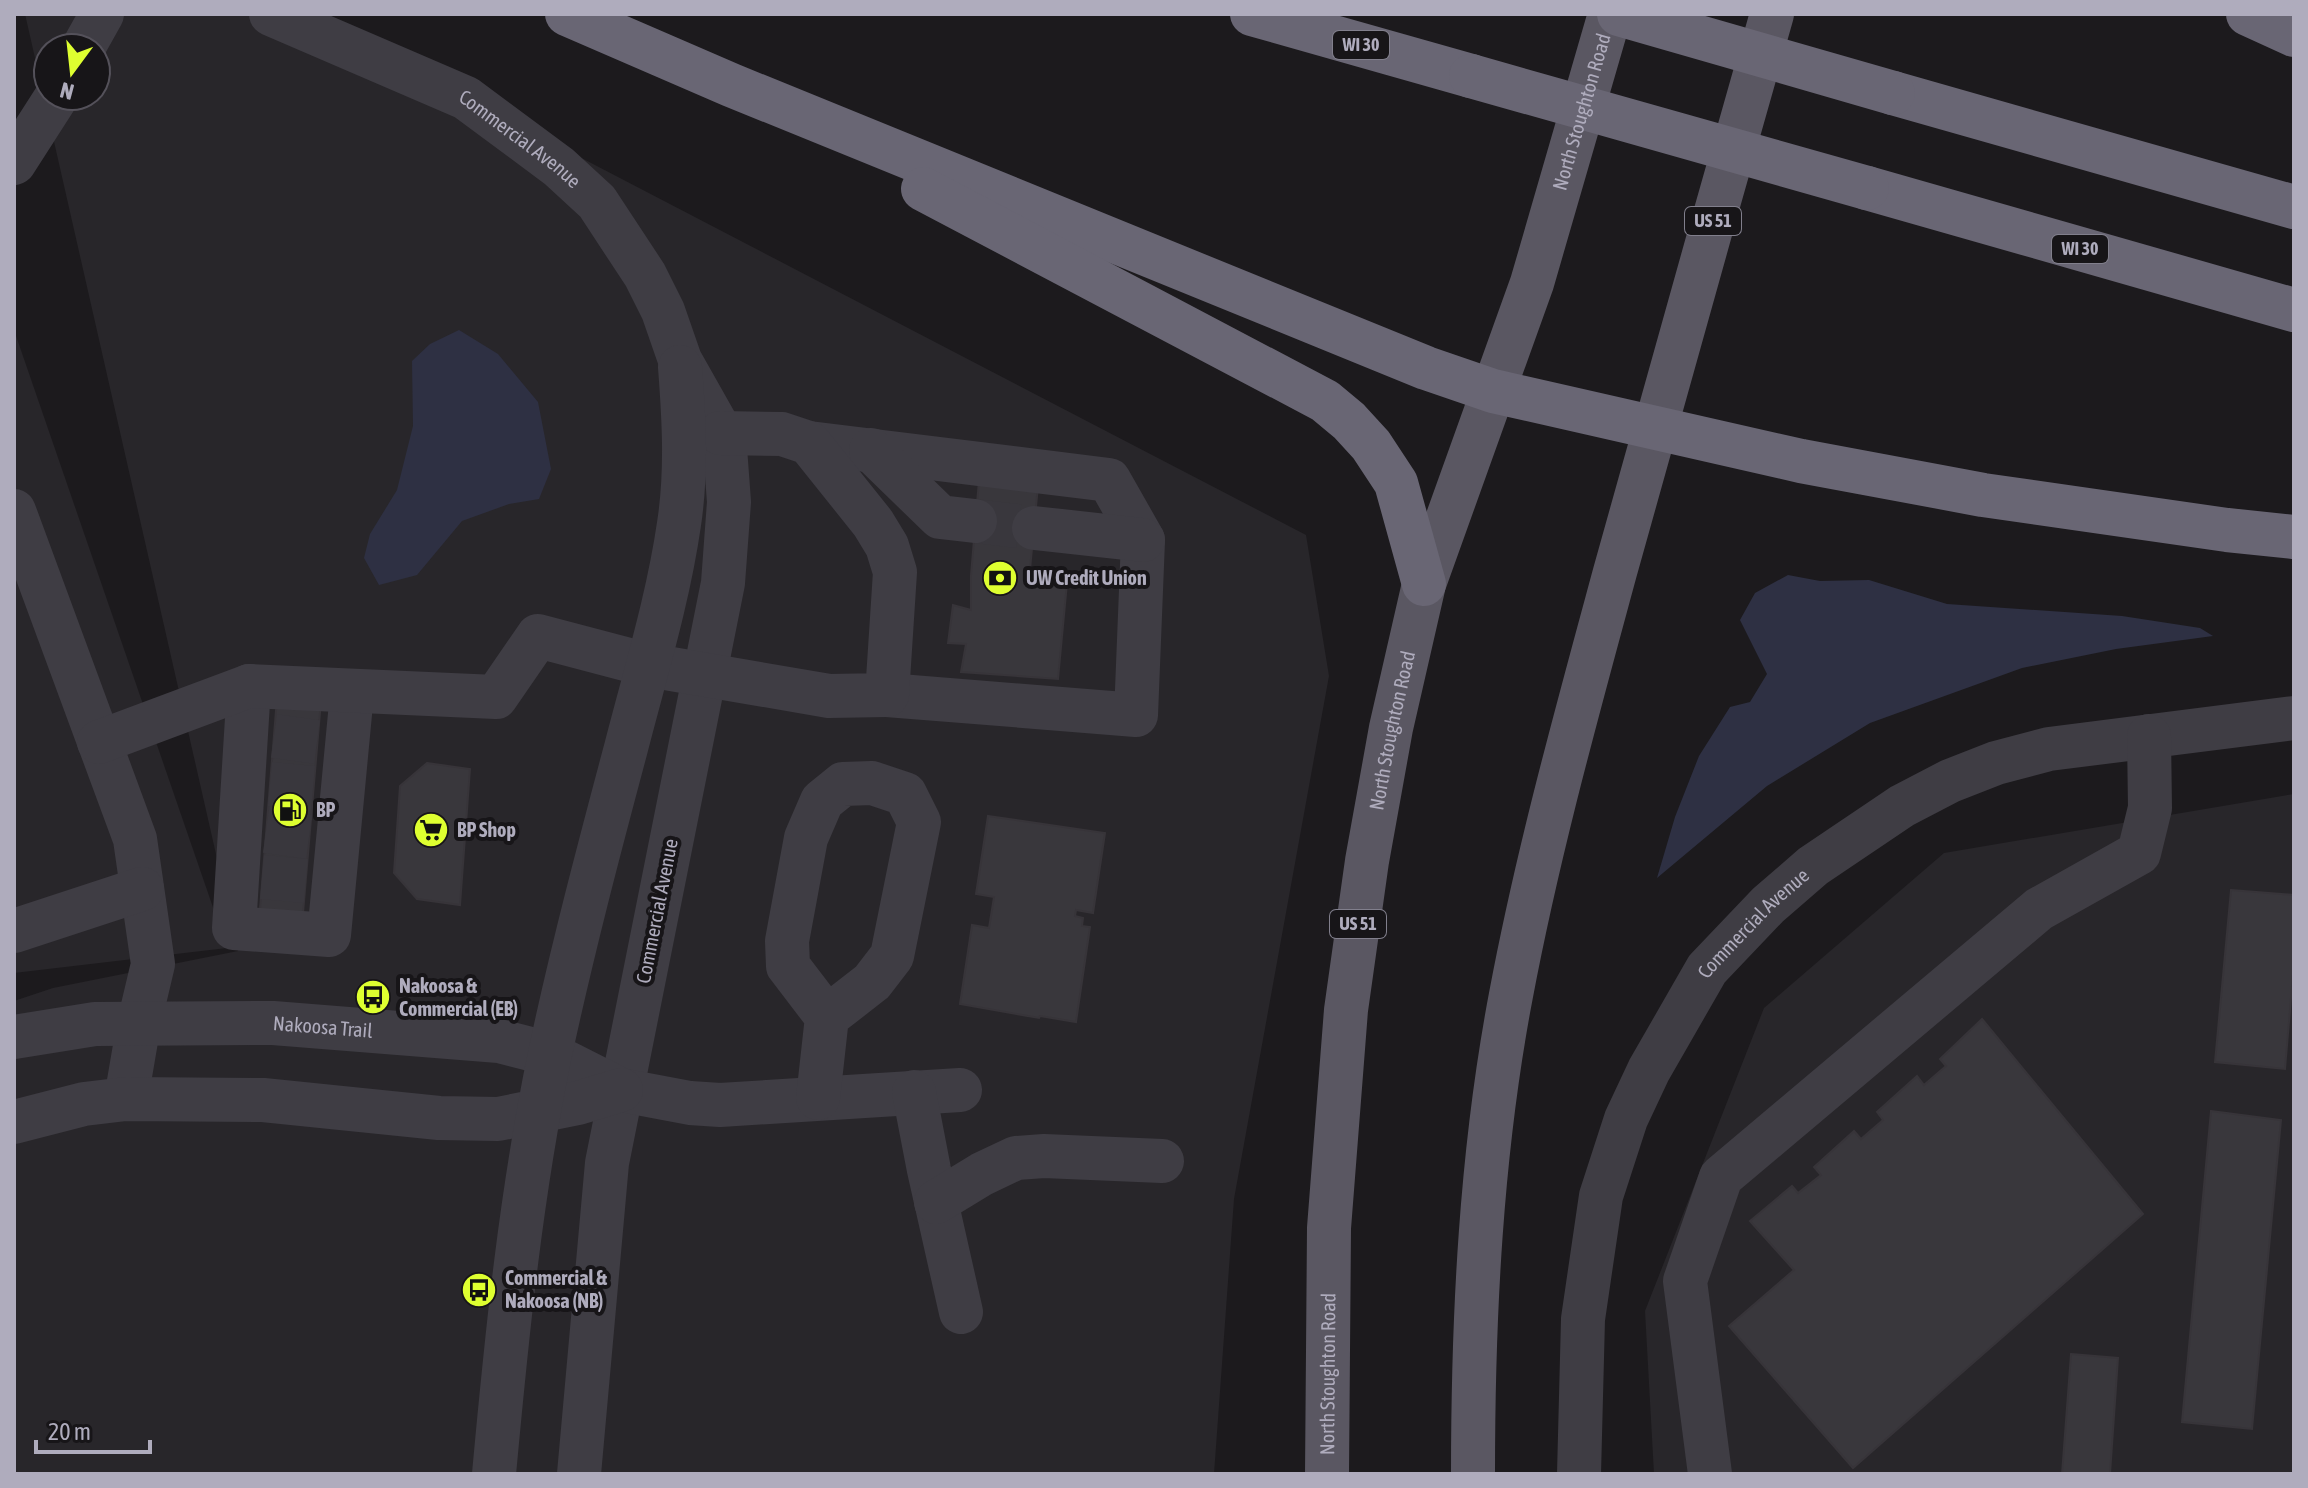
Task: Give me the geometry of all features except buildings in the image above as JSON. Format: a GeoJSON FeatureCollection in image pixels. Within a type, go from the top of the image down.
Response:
{"type":"FeatureCollection","features":[{"type":"Feature","properties":{"kind":"highway"},"geometry":{"type":"LineString","coordinates":[[567,14],[731,85],[1426,368],[1493,391],[1801,461],[1983,495],[2294,537]]}},
{"type":"Feature","properties":{"kind":"highway","name":"WI 30"},"geometry":{"type":"LineString","coordinates":[[1252,14],[2294,310]]}},
{"type":"Feature","properties":{"kind":"highway"},"geometry":{"type":"LineString","coordinates":[[1619,14],[2294,207]]}},
{"type":"Feature","properties":{"kind":"highway"},"geometry":{"type":"LineString","coordinates":[[2248,14],[2294,35]]}},
{"type":"Feature","properties":{"kind":"highway"},"geometry":{"type":"LineString","coordinates":[[731,85],[1325,401],[1371,445],[1396,483],[1424,584]]}},
{"type":"Feature","properties":{"kind":"main road","name":"North Stoughton Road"},"geometry":{"type":"LineString","coordinates":[[1327,1474],[1329,1228],[1346,1010],[1367,861],[1391,728],[1424,584],[1532,283],[1610,14]]}},
{"type":"Feature","properties":{"kind":"main road","name":"US 51"},"geometry":{"type":"LineString","coordinates":[[1473,1474],[1480,1259],[1490,1140],[1510,997],[1549,814],[1772,14]]}},
{"type":"Feature","properties":{"kind":"street"},"geometry":{"type":"LineString","coordinates":[[92,32],[102,14]]}},
{"type":"Feature","properties":{"kind":"street","name":"Commercial Avenue"},"geometry":{"type":"LineString","coordinates":[[271,14],[466,98],[559,167],[597,202],[637,262],[663,311],[680,360],[720,433],[728,468],[728,542],[723,583],[604,1183],[579,1474]]}},
{"type":"Feature","properties":{"kind":"street"},"geometry":{"type":"LineString","coordinates":[[14,163],[47,112]]}},
{"type":"Feature","properties":{"kind":"street","name":"Commercial Avenue"},"geometry":{"type":"LineString","coordinates":[[494,1474],[521,1216],[550,1054],[612,798],[648,665],[674,549],[682,495],[684,446],[680,360]]}},
{"type":"Feature","properties":{"kind":"street"},"geometry":{"type":"LineString","coordinates":[[99,742],[249,686],[352,693],[496,697],[538,636],[648,665],[829,696],[887,695],[1136,715],[1143,540],[1109,480],[809,443],[782,434],[720,433]]}},
{"type":"Feature","properties":{"kind":"street"},"geometry":{"type":"LineString","coordinates":[[809,443],[873,523],[887,546],[895,572],[887,695]]}},
{"type":"Feature","properties":{"kind":"street"},"geometry":{"type":"LineString","coordinates":[[871,450],[940,517],[975,521]]}},
{"type":"Feature","properties":{"kind":"street"},"geometry":{"type":"LineString","coordinates":[[14,511],[135,839],[153,964],[126,1099]]}},
{"type":"Feature","properties":{"kind":"street"},"geometry":{"type":"LineString","coordinates":[[1034,528],[1143,540]]}},
{"type":"Feature","properties":{"kind":"street"},"geometry":{"type":"LineString","coordinates":[[249,686],[260,735],[250,876],[234,928],[329,935],[320,883],[332,743],[352,693]]}},
{"type":"Feature","properties":{"kind":"street","name":"Commercial Avenue"},"geometry":{"type":"LineString","coordinates":[[1579,1474],[1583,1319],[1601,1196],[1626,1119],[1649,1070],[1707,969],[1768,905],[1813,866],[1902,806],[1950,781],[1996,763],[2049,749],[2294,718]]}},
{"type":"Feature","properties":{"kind":"street"},"geometry":{"type":"LineString","coordinates":[[1710,1474],[1685,1281],[1721,1177],[2039,909],[2139,853],[2150,808],[2149,736]]}},
{"type":"Feature","properties":{"kind":"street"},"geometry":{"type":"LineString","coordinates":[[818,1098],[827,1017],[788,966],[787,941],[806,838],[822,801],[843,784],[872,783],[905,794],[919,822],[892,956],[872,982],[827,1017]]}},
{"type":"Feature","properties":{"kind":"street"},"geometry":{"type":"LineString","coordinates":[[14,931],[142,889]]}},
{"type":"Feature","properties":{"kind":"street","name":"Nakoosa Trail"},"geometry":{"type":"LineString","coordinates":[[14,1037],[95,1024],[273,1023],[499,1041],[550,1054],[621,1090],[690,1103],[720,1105],[960,1090]]}},
{"type":"Feature","properties":{"kind":"street","name":"Nakoosa Trail"},"geometry":{"type":"LineString","coordinates":[[14,1122],[84,1104],[126,1099],[263,1100],[439,1118],[498,1119],[540,1112],[621,1090]]}},
{"type":"Feature","properties":{"kind":"street"},"geometry":{"type":"LineString","coordinates":[[914,1092],[961,1312]]}},
{"type":"Feature","properties":{"kind":"street"},"geometry":{"type":"LineString","coordinates":[[936,1202],[1016,1158],[1044,1156],[1162,1161]]}},
{"type":"Feature","properties":{"kind":"shaded area"},"geometry":{"type":"Polygon","coordinates":[[[25,14],[270,14],[466,98],[1306,535],[1329,676],[1234,1199],[1214,1474],[14,1474],[14,1001],[53,988],[238,951],[47,112],[112,112],[112,32],[32,32],[32,45],[25,14]]]}},
{"type":"Feature","properties":{"kind":"shaded area"},"geometry":{"type":"Polygon","coordinates":[[[14,330],[227,948],[14,973],[14,330]]]}},
{"type":"Feature","properties":{"kind":"shaded area"},"geometry":{"type":"Polygon","coordinates":[[[2294,794],[2294,1474],[1654,1474],[1645,1311],[1764,1008],[1944,853],[2294,794]]]}},
{"type":"Feature","properties":{"kind":"water"},"geometry":{"type":"Polygon","coordinates":[[[459,330],[498,354],[538,402],[551,469],[539,499],[509,504],[462,521],[417,575],[379,585],[364,558],[370,534],[397,490],[413,426],[412,361],[430,344],[459,330]]]}},
{"type":"Feature","properties":{"kind":"water"},"geometry":{"type":"Polygon","coordinates":[[[1788,575],[1820,581],[1869,580],[1947,604],[2122,616],[2200,628],[2213,636],[2116,649],[2022,668],[1870,723],[1767,786],[1657,878],[1675,817],[1699,756],[1730,707],[1750,702],[1767,674],[1740,620],[1755,593],[1788,575]]]}},
{"type":"Feature","properties":{"kind":"tunnel"},"geometry":{"type":"LineString","coordinates":[[975,521],[1034,528]]}},
{"type":"Feature","properties":{"kind":"tunnel"},"geometry":{"type":"LineString","coordinates":[[274,736],[317,742]]}},
{"type":"Feature","properties":{"kind":"tunnel"},"geometry":{"type":"LineString","coordinates":[[270,784],[313,788]]}},
{"type":"Feature","properties":{"kind":"tunnel"},"geometry":{"type":"LineString","coordinates":[[266,831],[309,837]]}},
{"type":"Feature","properties":{"kind":"tunnel"},"geometry":{"type":"LineString","coordinates":[[262,877],[306,881]]}},
{"type":"Feature","properties":{"kind":"place","name":"UW Credit Union"},"geometry":{"type":"Point","coordinates":[1000,578]}},
{"type":"Feature","properties":{"kind":"place","name":"BP"},"geometry":{"type":"Point","coordinates":[290,810]}},
{"type":"Feature","properties":{"kind":"place","name":"BP Shop"},"geometry":{"type":"Point","coordinates":[431,830]}},
{"type":"Feature","properties":{"kind":"place","name":"Nakoosa & Commercial (EB)"},"geometry":{"type":"Point","coordinates":[373,997]}},
{"type":"Feature","properties":{"kind":"place","name":"Commercial & Nakoosa (NB)"},"geometry":{"type":"Point","coordinates":[479,1290]}}]}
